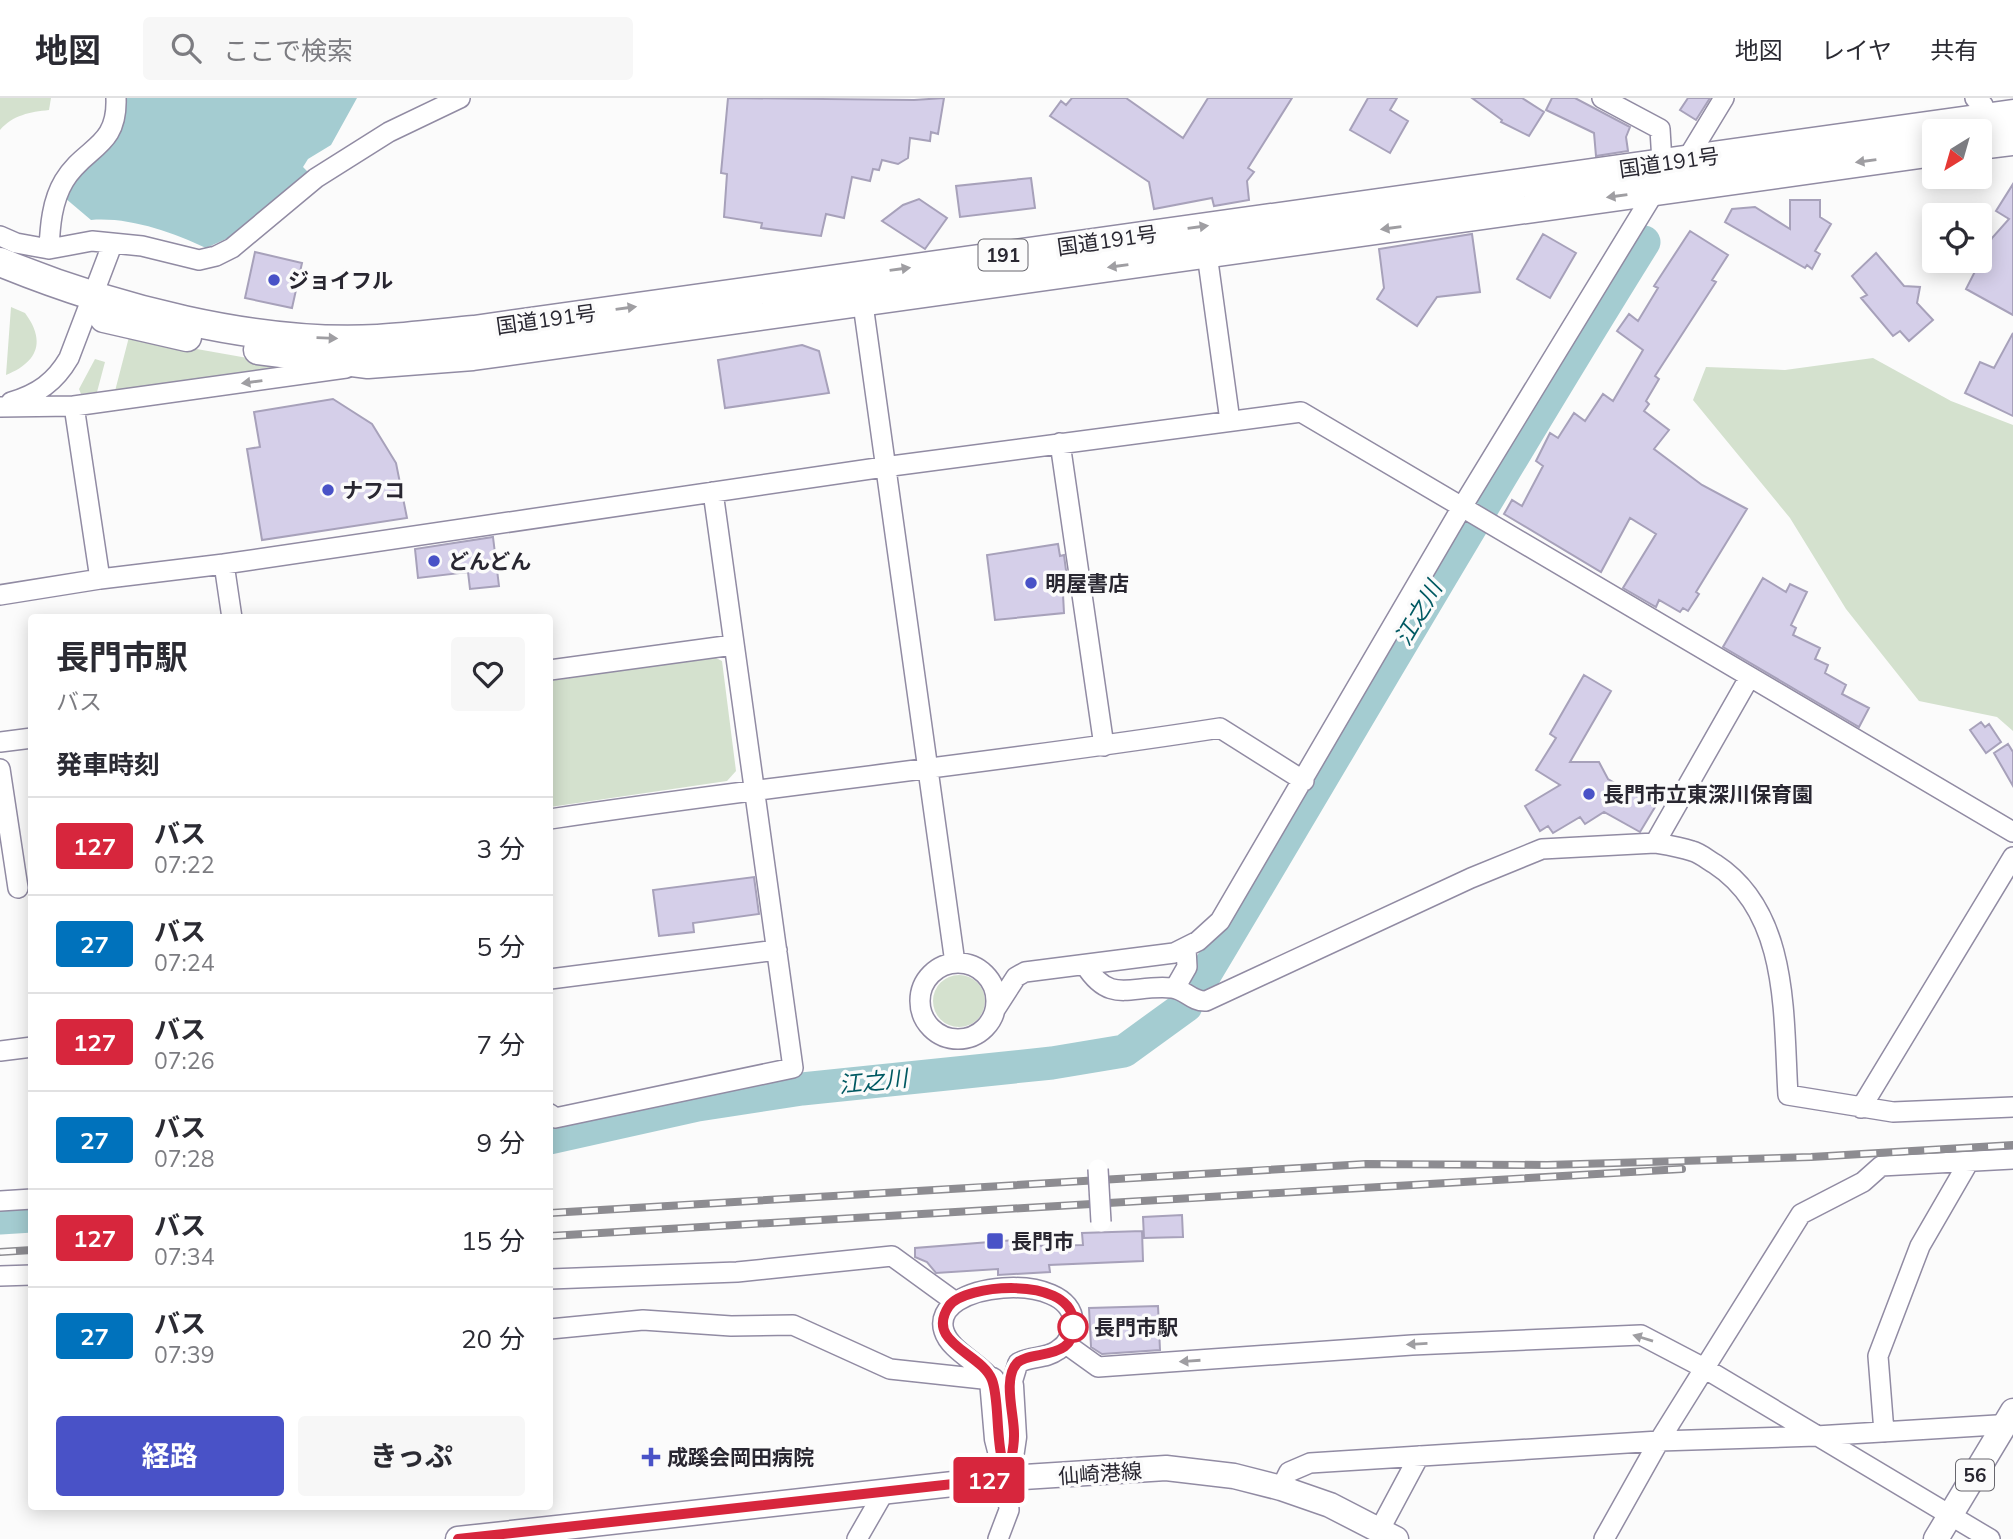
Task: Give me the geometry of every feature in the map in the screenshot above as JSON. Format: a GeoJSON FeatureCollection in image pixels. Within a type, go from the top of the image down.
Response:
{"type":"FeatureCollection","features":[{"type":"Feature","properties":{"kind":"highway","name":"国道191号"},"geometry":{"type":"LineString","coordinates":[[0,279],[235,346],[319,360],[368,364],[473,356],[861,288],[1675,161],[1994,126]]}},
{"type":"Feature","properties":{"kind":"highway","name":"国道191号"},"geometry":{"type":"LineString","coordinates":[[0,262],[89,304],[252,332],[329,339],[377,339],[1207,254],[1922,154]]}},
{"type":"Feature","properties":{"kind":"main road"},"geometry":{"type":"LineString","coordinates":[[1002,1383],[997,1439],[1007,1478]]}},
{"type":"Feature","properties":{"kind":"main road","name":"56"},"geometry":{"type":"LineString","coordinates":[[1936,1539],[2010,1420]]}},
{"type":"Feature","properties":{"kind":"main road","name":"仙崎港線"},"geometry":{"type":"LineString","coordinates":[[458,1539],[1007,1478],[1166,1468],[1234,1476],[1281,1488],[1330,1505],[1388,1534]]}},
{"type":"Feature","properties":{"kind":"street"},"geometry":{"type":"LineString","coordinates":[[49,249],[50,227],[60,190],[75,167],[101,146],[112,132],[116,98]]}},
{"type":"Feature","properties":{"kind":"street"},"geometry":{"type":"LineString","coordinates":[[0,236],[16,243],[49,249],[92,242],[142,246],[199,260],[216,256],[232,248],[316,178],[389,132],[460,98]]}},
{"type":"Feature","properties":{"kind":"street"},"geometry":{"type":"LineString","coordinates":[[1602,98],[1660,129],[1675,161]]}},
{"type":"Feature","properties":{"kind":"street"},"geometry":{"type":"LineString","coordinates":[[996,1008],[996,993],[985,974],[966,964],[955,963],[935,971],[922,989],[921,1011],[933,1030],[952,1039],[973,1037],[990,1023],[996,1008],[1016,977],[1025,972],[1186,948],[1220,921],[1462,507],[1655,191],[1724,98]]}},
{"type":"Feature","properties":{"kind":"street"},"geometry":{"type":"LineString","coordinates":[[0,406],[48,386],[59,374],[112,244]]}},
{"type":"Feature","properties":{"kind":"street"},"geometry":{"type":"LineString","coordinates":[[1207,254],[1230,421]]}},
{"type":"Feature","properties":{"kind":"street"},"geometry":{"type":"LineString","coordinates":[[861,288],[955,963]]}},
{"type":"Feature","properties":{"kind":"street"},"geometry":{"type":"LineString","coordinates":[[0,406],[74,406],[368,364]]}},
{"type":"Feature","properties":{"kind":"street"},"geometry":{"type":"LineString","coordinates":[[74,406],[100,579]]}},
{"type":"Feature","properties":{"kind":"street"},"geometry":{"type":"LineString","coordinates":[[0,595],[884,467],[1301,412],[2013,832]]}},
{"type":"Feature","properties":{"kind":"street"},"geometry":{"type":"LineString","coordinates":[[1060,443],[1104,746]]}},
{"type":"Feature","properties":{"kind":"street"},"geometry":{"type":"LineString","coordinates":[[553,1116],[793,1069],[713,492]]}},
{"type":"Feature","properties":{"kind":"street"},"geometry":{"type":"LineString","coordinates":[[224,564],[231,614]]}},
{"type":"Feature","properties":{"kind":"street"},"geometry":{"type":"LineString","coordinates":[[553,670],[733,645]]}},
{"type":"Feature","properties":{"kind":"street"},"geometry":{"type":"LineString","coordinates":[[1655,843],[1749,678]]}},
{"type":"Feature","properties":{"kind":"street"},"geometry":{"type":"LineString","coordinates":[[553,819],[752,788],[1104,746],[1220,728],[1304,781]]}},
{"type":"Feature","properties":{"kind":"street"},"geometry":{"type":"LineString","coordinates":[[0,742],[28,738]]}},
{"type":"Feature","properties":{"kind":"street"},"geometry":{"type":"LineString","coordinates":[[0,769],[17,888]]}},
{"type":"Feature","properties":{"kind":"street"},"geometry":{"type":"LineString","coordinates":[[1085,965],[1096,982],[1106,989],[1175,988],[1196,1001],[1206,1001],[1471,878],[1542,849],[1655,843],[1694,851],[1724,870],[1742,886],[1760,916],[1773,947],[1782,984],[1788,1095],[1893,1112],[2013,1107]]}},
{"type":"Feature","properties":{"kind":"street"},"geometry":{"type":"LineString","coordinates":[[1861,1108],[2013,858]]}},
{"type":"Feature","properties":{"kind":"street"},"geometry":{"type":"LineString","coordinates":[[1175,988],[1187,967],[1186,948]]}},
{"type":"Feature","properties":{"kind":"street"},"geometry":{"type":"LineString","coordinates":[[553,979],[777,950]]}},
{"type":"Feature","properties":{"kind":"street"},"geometry":{"type":"LineString","coordinates":[[0,1051],[28,1048]]}},
{"type":"Feature","properties":{"kind":"street"},"geometry":{"type":"LineString","coordinates":[[1604,1539],[1659,1441],[1801,1214],[1863,1182],[1881,1166],[2013,1159]]}},
{"type":"Feature","properties":{"kind":"street"},"geometry":{"type":"LineString","coordinates":[[1884,1432],[1878,1356],[1920,1246],[1968,1163]]}},
{"type":"Feature","properties":{"kind":"street"},"geometry":{"type":"LineString","coordinates":[[1098,1169],[1101,1222]]}},
{"type":"Feature","properties":{"kind":"street"},"geometry":{"type":"LineString","coordinates":[[0,1201],[28,1199]]}},
{"type":"Feature","properties":{"kind":"street"},"geometry":{"type":"LineString","coordinates":[[553,1279],[737,1272],[892,1256],[954,1301]]}},
{"type":"Feature","properties":{"kind":"street"},"geometry":{"type":"LineString","coordinates":[[0,1276],[28,1275]]}},
{"type":"Feature","properties":{"kind":"street"},"geometry":{"type":"LineString","coordinates":[[1037,1288],[1050,1292],[1064,1303],[1073,1319],[1066,1344],[1052,1354],[1018,1363],[1002,1383],[947,1338],[943,1320],[954,1301],[966,1293],[1037,1288]]}},
{"type":"Feature","properties":{"kind":"street"},"geometry":{"type":"LineString","coordinates":[[553,1329],[643,1320],[731,1326],[793,1325],[890,1368],[1002,1383]]}},
{"type":"Feature","properties":{"kind":"street"},"geometry":{"type":"LineString","coordinates":[[1066,1344],[1098,1367],[1412,1345],[1641,1335],[1704,1368],[1990,1539]]}},
{"type":"Feature","properties":{"kind":"street"},"geometry":{"type":"LineString","coordinates":[[1281,1488],[1289,1472],[1310,1463],[1659,1441],[1884,1432],[2010,1420]]}},
{"type":"Feature","properties":{"kind":"street"},"geometry":{"type":"LineString","coordinates":[[1388,1534],[1419,1456]]}},
{"type":"Feature","properties":{"kind":"street"},"geometry":{"type":"LineString","coordinates":[[998,1539],[1009,1510],[1007,1478]]}},
{"type":"Feature","properties":{"kind":"street"},"geometry":{"type":"LineString","coordinates":[[857,1539],[884,1492]]}},
{"type":"Feature","properties":{"kind":"green space"},"geometry":{"type":"Polygon","coordinates":[[[0,98],[51,98],[49,110],[22,115],[0,130],[0,98]]]}},
{"type":"Feature","properties":{"kind":"green space"},"geometry":{"type":"Polygon","coordinates":[[[11,307],[25,313],[32,323],[37,341],[32,357],[17,370],[6,375],[11,307]]]}},
{"type":"Feature","properties":{"kind":"green space"},"geometry":{"type":"Polygon","coordinates":[[[129,337],[275,363],[276,371],[115,391],[129,337]]]}},
{"type":"Feature","properties":{"kind":"green space"},"geometry":{"type":"Polygon","coordinates":[[[1873,358],[1951,401],[2013,425],[2013,731],[1997,717],[1919,701],[1846,609],[1790,518],[1693,400],[1706,367],[1785,370],[1873,358]]]}},
{"type":"Feature","properties":{"kind":"green space"},"geometry":{"type":"Polygon","coordinates":[[[95,359],[105,362],[97,392],[81,394],[79,389],[95,359]]]}},
{"type":"Feature","properties":{"kind":"green space"},"geometry":{"type":"Polygon","coordinates":[[[712,656],[722,661],[736,771],[727,781],[553,807],[553,681],[712,656]]]}},
{"type":"Feature","properties":{"kind":"green space"},"geometry":{"type":"Polygon","coordinates":[[[959,975],[969,977],[977,983],[983,991],[983,1011],[977,1019],[969,1025],[959,1027],[949,1025],[941,1019],[935,1011],[933,1001],[935,991],[941,983],[949,977],[959,975]]]}},
{"type":"Feature","properties":{"kind":"water"},"geometry":{"type":"Polygon","coordinates":[[[126,98],[357,98],[331,145],[308,159],[303,167],[309,173],[228,238],[206,248],[179,236],[135,223],[91,220],[65,198],[71,182],[124,110],[126,98]]]}},
{"type":"Feature","properties":{"kind":"building"},"geometry":{"type":"Polygon","coordinates":[[[728,98],[944,98],[938,134],[931,132],[930,141],[910,138],[908,158],[898,164],[882,160],[879,170],[873,169],[870,181],[852,177],[844,218],[826,214],[821,236],[761,228],[762,223],[724,217],[727,174],[721,173],[728,98]]]}},
{"type":"Feature","properties":{"kind":"building"},"geometry":{"type":"Polygon","coordinates":[[[1072,98],[1126,98],[1183,138],[1208,98],[1292,98],[1248,168],[1254,172],[1247,181],[1249,200],[1214,206],[1212,198],[1154,209],[1149,182],[1050,116],[1061,101],[1066,105],[1072,98]]]}},
{"type":"Feature","properties":{"kind":"building"},"geometry":{"type":"Polygon","coordinates":[[[1368,98],[1397,98],[1390,110],[1408,121],[1390,153],[1350,130],[1368,98]]]}},
{"type":"Feature","properties":{"kind":"building"},"geometry":{"type":"Polygon","coordinates":[[[1472,98],[1522,98],[1544,112],[1529,136],[1501,122],[1502,120],[1472,98]]]}},
{"type":"Feature","properties":{"kind":"building"},"geometry":{"type":"Polygon","coordinates":[[[1552,98],[1575,98],[1630,127],[1626,137],[1628,151],[1596,156],[1594,133],[1546,110],[1552,98]]]}},
{"type":"Feature","properties":{"kind":"building"},"geometry":{"type":"Polygon","coordinates":[[[1688,98],[1710,98],[1696,120],[1680,110],[1688,98]]]}},
{"type":"Feature","properties":{"kind":"building"},"geometry":{"type":"Polygon","coordinates":[[[1031,178],[1035,208],[960,217],[956,186],[1031,178]]]}},
{"type":"Feature","properties":{"kind":"building"},"geometry":{"type":"Polygon","coordinates":[[[2013,184],[2013,315],[1966,289],[1974,273],[1992,273],[1992,238],[2009,219],[1996,211],[2013,184]]]}},
{"type":"Feature","properties":{"kind":"building"},"geometry":{"type":"Polygon","coordinates":[[[919,199],[947,218],[925,249],[882,221],[903,205],[919,199]]]}},
{"type":"Feature","properties":{"kind":"building"},"geometry":{"type":"Polygon","coordinates":[[[1790,200],[1820,200],[1820,217],[1831,224],[1815,251],[1820,254],[1812,269],[1807,265],[1805,268],[1725,222],[1732,209],[1755,207],[1790,229],[1790,200]]]}},
{"type":"Feature","properties":{"kind":"building"},"geometry":{"type":"Polygon","coordinates":[[[1690,231],[1728,255],[1712,280],[1716,282],[1655,376],[1659,379],[1646,401],[1649,404],[1644,411],[1669,430],[1654,449],[1702,485],[1747,509],[1696,592],[1699,594],[1688,611],[1683,608],[1680,612],[1659,600],[1656,607],[1623,588],[1656,534],[1630,518],[1601,572],[1504,514],[1512,500],[1522,506],[1543,466],[1536,461],[1550,433],[1558,438],[1574,413],[1585,421],[1603,394],[1613,401],[1643,350],[1617,331],[1629,314],[1638,321],[1658,288],[1654,286],[1690,231]]]}},
{"type":"Feature","properties":{"kind":"building"},"geometry":{"type":"Polygon","coordinates":[[[1472,234],[1480,292],[1437,297],[1417,326],[1377,299],[1384,288],[1379,249],[1472,234]]]}},
{"type":"Feature","properties":{"kind":"building"},"geometry":{"type":"Polygon","coordinates":[[[1543,234],[1576,253],[1550,298],[1517,279],[1543,234]]]}},
{"type":"Feature","properties":{"kind":"building","name":"ジョイフル"},"geometry":{"type":"Polygon","coordinates":[[[255,252],[302,263],[292,308],[245,298],[255,252]]]}},
{"type":"Feature","properties":{"kind":"building"},"geometry":{"type":"Polygon","coordinates":[[[1876,253],[1904,286],[1920,287],[1917,303],[1933,320],[1909,341],[1900,331],[1893,336],[1861,298],[1867,295],[1852,276],[1876,253]]]}},
{"type":"Feature","properties":{"kind":"building"},"geometry":{"type":"Polygon","coordinates":[[[2013,333],[2013,416],[1965,393],[1980,362],[1994,368],[2013,333]]]}},
{"type":"Feature","properties":{"kind":"building"},"geometry":{"type":"Polygon","coordinates":[[[802,345],[819,351],[829,393],[725,408],[718,360],[802,345]]]}},
{"type":"Feature","properties":{"kind":"building","name":"ナフコ"},"geometry":{"type":"Polygon","coordinates":[[[333,399],[372,424],[396,463],[407,518],[262,540],[247,449],[260,447],[254,412],[333,399]]]}},
{"type":"Feature","properties":{"kind":"building"},"geometry":{"type":"Polygon","coordinates":[[[493,537],[499,586],[470,589],[468,572],[418,578],[415,549],[493,537]]]}},
{"type":"Feature","properties":{"kind":"building","name":"明屋書店"},"geometry":{"type":"Polygon","coordinates":[[[1058,544],[1060,556],[1064,555],[1069,593],[1063,594],[1064,613],[995,620],[987,555],[1058,544]]]}},
{"type":"Feature","properties":{"kind":"building"},"geometry":{"type":"Polygon","coordinates":[[[1763,578],[1786,592],[1790,584],[1807,592],[1791,625],[1796,628],[1793,635],[1820,648],[1815,659],[1828,665],[1825,673],[1846,685],[1842,694],[1869,708],[1859,727],[1723,647],[1763,578]]]}},
{"type":"Feature","properties":{"kind":"building"},"geometry":{"type":"Polygon","coordinates":[[[1584,675],[1611,691],[1570,762],[1599,762],[1608,779],[1655,807],[1640,832],[1604,812],[1585,824],[1580,817],[1553,833],[1548,826],[1540,831],[1525,806],[1560,785],[1536,770],[1556,738],[1550,734],[1584,675]]]}},
{"type":"Feature","properties":{"kind":"building"},"geometry":{"type":"Polygon","coordinates":[[[1981,722],[1985,727],[1989,724],[2001,742],[1986,753],[1970,730],[1981,722]]]}},
{"type":"Feature","properties":{"kind":"building"},"geometry":{"type":"Polygon","coordinates":[[[2008,744],[2013,752],[2013,786],[1994,753],[2008,744]]]}},
{"type":"Feature","properties":{"kind":"building"},"geometry":{"type":"Polygon","coordinates":[[[754,877],[759,914],[693,923],[694,932],[659,936],[653,890],[754,877]]]}},
{"type":"Feature","properties":{"kind":"building"},"geometry":{"type":"Polygon","coordinates":[[[1182,1215],[1183,1237],[1144,1238],[1143,1217],[1182,1215]]]}},
{"type":"Feature","properties":{"kind":"building"},"geometry":{"type":"Polygon","coordinates":[[[1142,1231],[1143,1261],[1049,1265],[1050,1272],[998,1275],[998,1269],[936,1273],[927,1262],[915,1257],[915,1248],[1029,1239],[1030,1246],[1083,1245],[1082,1233],[1142,1231]]]}},
{"type":"Feature","properties":{"kind":"building"},"geometry":{"type":"Polygon","coordinates":[[[1158,1306],[1160,1350],[1102,1354],[1091,1347],[1089,1308],[1158,1306]]]}},
{"type":"Feature","properties":{"kind":"waterway","name":"江之川"},"geometry":{"type":"LineString","coordinates":[[1197,988],[1644,242]]}},
{"type":"Feature","properties":{"kind":"waterway","name":"江之川"},"geometry":{"type":"LineString","coordinates":[[553,1137],[698,1105],[802,1089],[1052,1063],[1124,1051],[1186,1006]]}},
{"type":"Feature","properties":{"kind":"waterway","name":"江之川"},"geometry":{"type":"LineString","coordinates":[[0,1218],[28,1216]]}},
{"type":"Feature","properties":{"kind":"railway"},"geometry":{"type":"LineString","coordinates":[[553,1213],[1366,1164],[1547,1165],[1811,1157],[2013,1145]]}},
{"type":"Feature","properties":{"kind":"railway"},"geometry":{"type":"LineString","coordinates":[[553,1236],[1682,1169]]}},
{"type":"Feature","properties":{"kind":"railway"},"geometry":{"type":"LineString","coordinates":[[0,1252],[28,1250]]}},
{"type":"Feature","properties":{"kind":"bus line","name":"127"},"geometry":{"type":"LineString","coordinates":[[458,1539],[606,1520],[1007,1478],[1014,1437],[1012,1373],[1018,1363],[1026,1359],[1059,1350],[1070,1338],[1073,1327],[1073,1319],[1064,1303],[1050,1292],[1037,1288],[966,1293],[948,1307],[943,1320],[947,1338],[984,1368],[992,1380],[997,1439],[1002,1459]]}},
{"type":"Feature","properties":{"kind":"place","name":"ジョイフル"},"geometry":{"type":"Point","coordinates":[274,280]}},
{"type":"Feature","properties":{"kind":"place","name":"ナフコ"},"geometry":{"type":"Point","coordinates":[328,490]}},
{"type":"Feature","properties":{"kind":"place","name":"どんどん"},"geometry":{"type":"Point","coordinates":[434,561]}},
{"type":"Feature","properties":{"kind":"place","name":"明屋書店"},"geometry":{"type":"Point","coordinates":[1031,583]}},
{"type":"Feature","properties":{"kind":"place","name":"長門市立東深川保育園"},"geometry":{"type":"Point","coordinates":[1589,794]}},
{"type":"Feature","properties":{"kind":"place","name":"長門市"},"geometry":{"type":"Point","coordinates":[995,1241]}},
{"type":"Feature","properties":{"kind":"place","name":"長門市駅"},"geometry":{"type":"Point","coordinates":[1073,1327]}},
{"type":"Feature","properties":{"kind":"place","name":"成蹊会岡田病院"},"geometry":{"type":"Point","coordinates":[651,1457]}}]}
